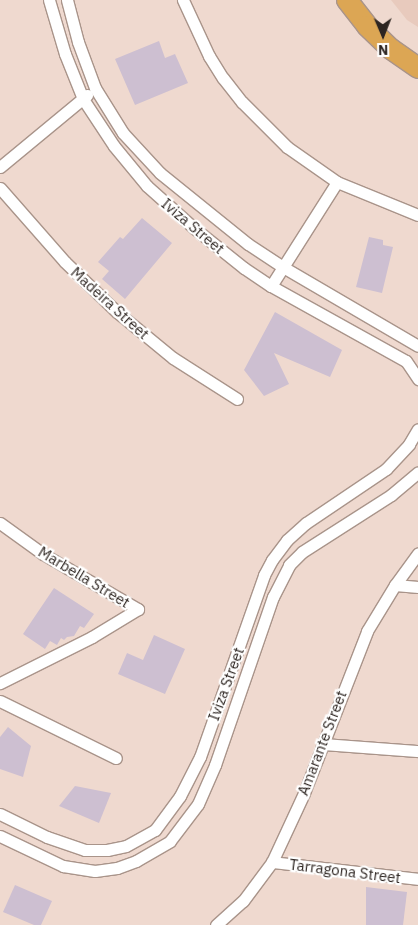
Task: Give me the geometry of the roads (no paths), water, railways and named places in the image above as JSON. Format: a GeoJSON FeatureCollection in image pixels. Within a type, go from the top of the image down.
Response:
{"type":"FeatureCollection","features":[{"type":"Feature","properties":{"kind":"highway"},"geometry":{"type":"LineString","coordinates":[[347,0],[367,26],[391,49],[418,68]]}},
{"type":"Feature","properties":{"kind":"street","name":"Iviza Street"},"geometry":{"type":"LineString","coordinates":[[49,0],[65,54],[82,98],[114,146],[147,186],[214,245],[271,286],[406,361],[418,378]]}},
{"type":"Feature","properties":{"kind":"street","name":"Iviza Street"},"geometry":{"type":"LineString","coordinates":[[67,0],[78,42],[95,88],[123,133],[160,173],[248,244],[283,267],[418,346]]}},
{"type":"Feature","properties":{"kind":"street"},"geometry":{"type":"LineString","coordinates":[[183,0],[209,56],[242,102],[287,147],[337,182],[418,215]]}},
{"type":"Feature","properties":{"kind":"street"},"geometry":{"type":"LineString","coordinates":[[0,167],[95,88]]}},
{"type":"Feature","properties":{"kind":"street"},"geometry":{"type":"LineString","coordinates":[[271,286],[337,182]]}},
{"type":"Feature","properties":{"kind":"street","name":"Madeira Street"},"geometry":{"type":"LineString","coordinates":[[0,188],[65,262],[118,312],[174,358],[237,399]]}},
{"type":"Feature","properties":{"kind":"street","name":"Iviza Street"},"geometry":{"type":"LineString","coordinates":[[0,814],[47,837],[85,850],[107,850],[126,846],[155,830],[180,796],[200,757],[264,575],[272,560],[288,540],[306,523],[386,469],[409,444],[418,429]]}},
{"type":"Feature","properties":{"kind":"street","name":"Iviza Street"},"geometry":{"type":"LineString","coordinates":[[0,836],[63,866],[95,871],[117,868],[136,861],[170,841],[198,804],[215,765],[273,597],[289,565],[302,552],[391,495],[418,472]]}},
{"type":"Feature","properties":{"kind":"street","name":"Marbella Street"},"geometry":{"type":"LineString","coordinates":[[0,523],[51,558],[138,609],[92,637],[0,683]]}},
{"type":"Feature","properties":{"kind":"street","name":"Amarante Street"},"geometry":{"type":"LineString","coordinates":[[216,925],[243,901],[272,862],[296,811],[357,654],[395,585],[418,552]]}},
{"type":"Feature","properties":{"kind":"street"},"geometry":{"type":"LineString","coordinates":[[395,585],[418,587]]}},
{"type":"Feature","properties":{"kind":"street"},"geometry":{"type":"LineString","coordinates":[[0,701],[116,758]]}},
{"type":"Feature","properties":{"kind":"street"},"geometry":{"type":"LineString","coordinates":[[322,744],[418,751]]}},
{"type":"Feature","properties":{"kind":"street","name":"Tarragona Street"},"geometry":{"type":"LineString","coordinates":[[272,862],[418,879]]}}]}
